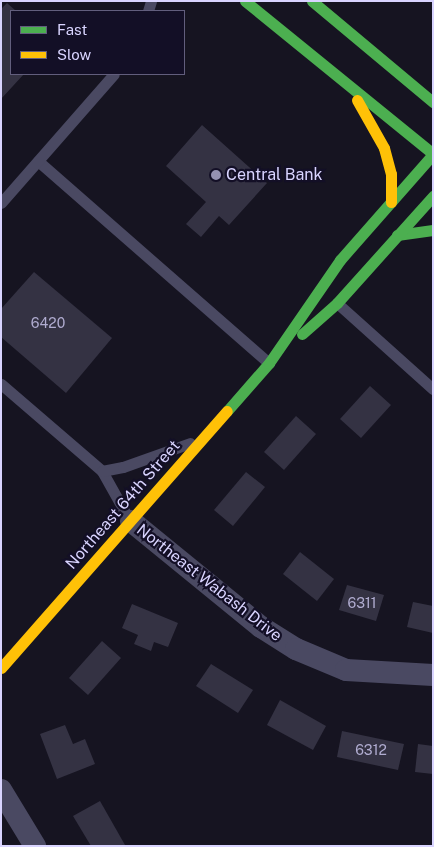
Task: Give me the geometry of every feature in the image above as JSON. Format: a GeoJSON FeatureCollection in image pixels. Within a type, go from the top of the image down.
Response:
{"type":"FeatureCollection","features":[{"type":"Feature","properties":{"kind":"street"},"geometry":{"type":"LineString","coordinates":[[245,1],[433,154]]}},
{"type":"Feature","properties":{"kind":"street"},"geometry":{"type":"LineString","coordinates":[[312,1],[433,102]]}},
{"type":"Feature","properties":{"kind":"street"},"geometry":{"type":"LineString","coordinates":[[350,88],[384,148],[391,174],[391,202]]}},
{"type":"Feature","properties":{"kind":"street","name":"Northeast 64th Street"},"geometry":{"type":"LineString","coordinates":[[1,668],[269,363],[340,260],[433,154]]}},
{"type":"Feature","properties":{"kind":"street","name":"Northeast 64th Street"},"geometry":{"type":"LineString","coordinates":[[269,363],[337,303],[433,196]]}},
{"type":"Feature","properties":{"kind":"street"},"geometry":{"type":"LineString","coordinates":[[398,235],[433,230]]}},
{"type":"Feature","properties":{"kind":"street","name":"Northeast Wabash Drive"},"geometry":{"type":"LineString","coordinates":[[130,521],[261,627],[296,649],[346,670],[433,675]]}},
{"type":"Feature","properties":{"kind":"street"},"geometry":{"type":"LineString","coordinates":[[1,790],[35,846]]}},
{"type":"Feature","properties":{"kind":"lane"},"geometry":{"type":"LineString","coordinates":[[1,203],[113,75]]}},
{"type":"Feature","properties":{"kind":"lane"},"geometry":{"type":"LineString","coordinates":[[38,161],[269,363]]}},
{"type":"Feature","properties":{"kind":"lane"},"geometry":{"type":"LineString","coordinates":[[337,303],[433,389]]}},
{"type":"Feature","properties":{"kind":"lane"},"geometry":{"type":"LineString","coordinates":[[1,384],[102,471],[130,521]]}},
{"type":"Feature","properties":{"kind":"lane"},"geometry":{"type":"LineString","coordinates":[[102,471],[123,467],[203,438]]}},
{"type":"Feature","properties":{"kind":"building"},"geometry":{"type":"Polygon","coordinates":[[[7,3],[15,10],[10,10],[10,75],[23,75],[1,99],[1,9],[7,3]]]}},
{"type":"Feature","properties":{"kind":"building","name":"Central Bank"},"geometry":{"type":"Polygon","coordinates":[[[202,125],[267,183],[229,225],[219,216],[201,237],[186,224],[206,202],[166,166],[202,125]]]}},
{"type":"Feature","properties":{"kind":"building"},"geometry":{"type":"Polygon","coordinates":[[[34,272],[112,338],[66,393],[1,337],[1,309],[34,272]]]}},
{"type":"Feature","properties":{"kind":"building"},"geometry":{"type":"Polygon","coordinates":[[[370,386],[391,405],[361,438],[340,419],[370,386]]]}},
{"type":"Feature","properties":{"kind":"building"},"geometry":{"type":"Polygon","coordinates":[[[296,416],[316,434],[284,470],[264,452],[296,416]]]}},
{"type":"Feature","properties":{"kind":"building"},"geometry":{"type":"Polygon","coordinates":[[[246,472],[265,487],[233,526],[214,510],[246,472]]]}},
{"type":"Feature","properties":{"kind":"building"},"geometry":{"type":"Polygon","coordinates":[[[300,552],[334,579],[317,601],[283,574],[300,552]]]}},
{"type":"Feature","properties":{"kind":"building"},"geometry":{"type":"Polygon","coordinates":[[[347,585],[384,595],[376,621],[339,610],[347,585]]]}},
{"type":"Feature","properties":{"kind":"building"},"geometry":{"type":"Polygon","coordinates":[[[413,602],[433,606],[433,633],[407,627],[413,602]]]}},
{"type":"Feature","properties":{"kind":"building"},"geometry":{"type":"Polygon","coordinates":[[[132,604],[178,623],[168,647],[154,642],[151,651],[134,644],[138,635],[122,628],[132,604]]]}},
{"type":"Feature","properties":{"kind":"building"},"geometry":{"type":"Polygon","coordinates":[[[102,641],[121,658],[88,695],[69,678],[102,641]]]}},
{"type":"Feature","properties":{"kind":"building"},"geometry":{"type":"Polygon","coordinates":[[[211,664],[253,690],[238,713],[196,686],[211,664]]]}},
{"type":"Feature","properties":{"kind":"building"},"geometry":{"type":"Polygon","coordinates":[[[280,700],[326,726],[313,750],[267,725],[280,700]]]}},
{"type":"Feature","properties":{"kind":"building"},"geometry":{"type":"Polygon","coordinates":[[[65,725],[73,744],[85,739],[95,764],[57,779],[40,734],[65,725]]]}},
{"type":"Feature","properties":{"kind":"building"},"geometry":{"type":"Polygon","coordinates":[[[342,731],[404,744],[398,770],[337,757],[342,731]]]}},
{"type":"Feature","properties":{"kind":"building"},"geometry":{"type":"Polygon","coordinates":[[[418,744],[433,746],[433,774],[415,772],[418,744]]]}},
{"type":"Feature","properties":{"kind":"building"},"geometry":{"type":"Polygon","coordinates":[[[100,801],[125,845],[91,846],[73,816],[100,801]]]}},
{"type":"Feature","properties":{"kind":"traffic: fast"},"geometry":{"type":"LineString","coordinates":[[245,1],[433,154]]}},
{"type":"Feature","properties":{"kind":"traffic: fast"},"geometry":{"type":"LineString","coordinates":[[312,1],[433,102]]}},
{"type":"Feature","properties":{"kind":"traffic: fast"},"geometry":{"type":"LineString","coordinates":[[227,411],[269,363],[340,260],[433,154]]}},
{"type":"Feature","properties":{"kind":"traffic: fast"},"geometry":{"type":"LineString","coordinates":[[302,334],[337,303],[433,196]]}},
{"type":"Feature","properties":{"kind":"traffic: fast"},"geometry":{"type":"LineString","coordinates":[[397,235],[433,230]]}},
{"type":"Feature","properties":{"kind":"traffic: slow"},"geometry":{"type":"LineString","coordinates":[[357,100],[384,148],[391,174],[391,202]]}},
{"type":"Feature","properties":{"kind":"traffic: slow"},"geometry":{"type":"LineString","coordinates":[[1,668],[227,411]]}},
{"type":"Feature","properties":{"kind":"place","name":"Central Bank"},"geometry":{"type":"Point","coordinates":[216,175]}}]}
